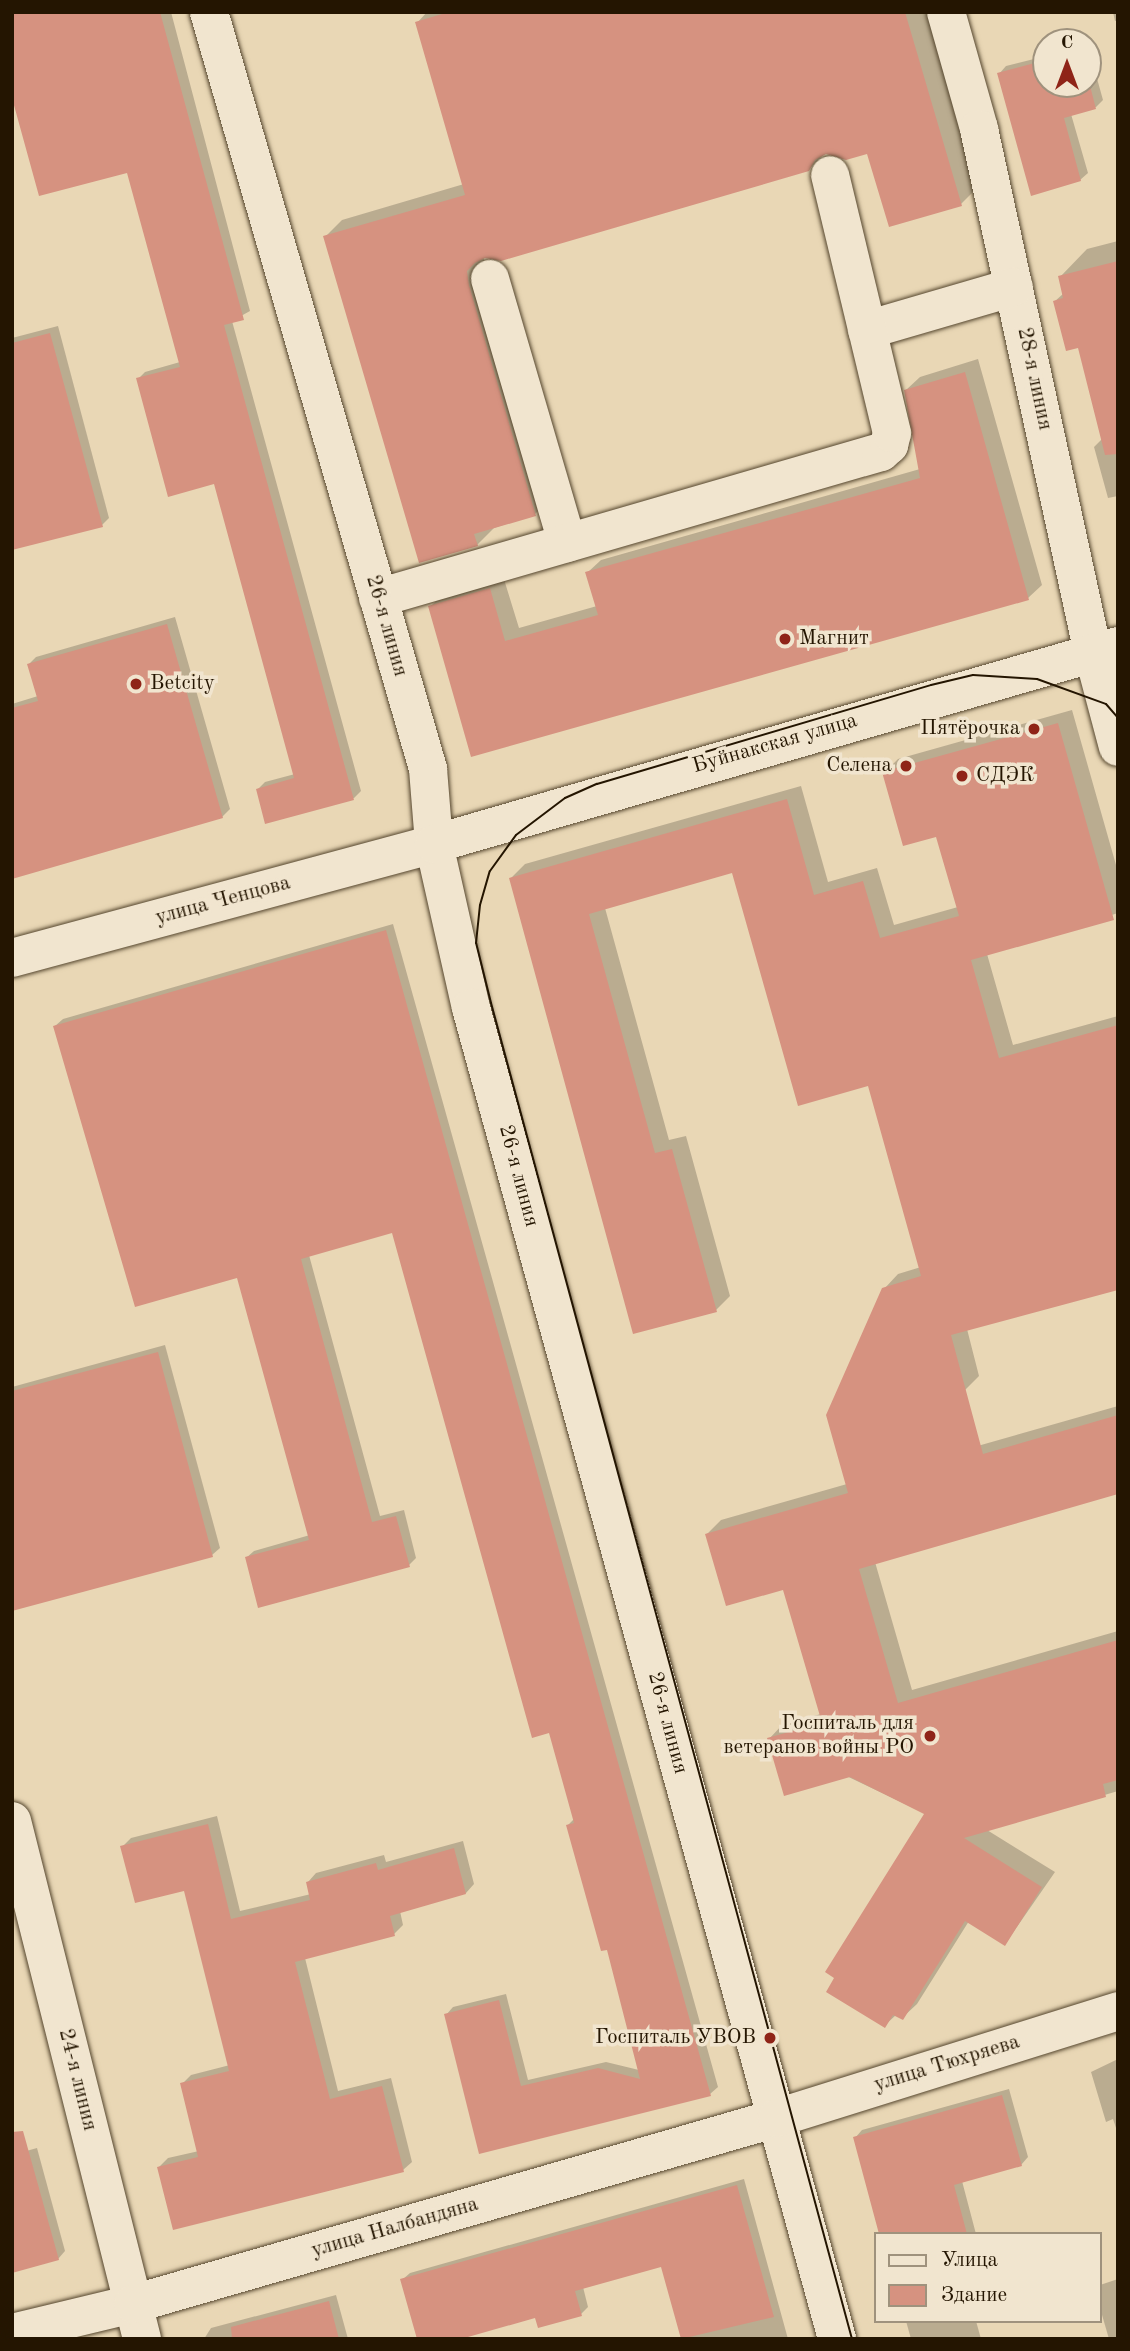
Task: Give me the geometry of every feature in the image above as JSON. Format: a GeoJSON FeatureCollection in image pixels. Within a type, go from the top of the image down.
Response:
{"type":"FeatureCollection","features":[{"type":"Feature","properties":{"kind":"street","name":"26-я линия"},"geometry":{"type":"LineString","coordinates":[[209,12],[428,769],[434,844],[471,1008],[837,2339]]}},
{"type":"Feature","properties":{"kind":"street","name":"28-я линия"},"geometry":{"type":"LineString","coordinates":[[946,12],[979,129],[1014,287],[1105,650],[1118,747]]}},
{"type":"Feature","properties":{"kind":"street"},"geometry":{"type":"LineString","coordinates":[[378,598],[881,452],[889,445],[892,433],[830,175]]}},
{"type":"Feature","properties":{"kind":"street"},"geometry":{"type":"LineString","coordinates":[[490,279],[567,543]]}},
{"type":"Feature","properties":{"kind":"street"},"geometry":{"type":"LineString","coordinates":[[867,330],[1014,287]]}},
{"type":"Feature","properties":{"kind":"street","name":"Буйнакская улица"},"geometry":{"type":"LineString","coordinates":[[434,844],[1105,650]]}},
{"type":"Feature","properties":{"kind":"street","name":"улица Ченцова"},"geometry":{"type":"LineString","coordinates":[[12,958],[434,844]]}},
{"type":"Feature","properties":{"kind":"street","name":"24-я линия"},"geometry":{"type":"LineString","coordinates":[[12,1821],[137,2321]]}},
{"type":"Feature","properties":{"kind":"street","name":"улица Тюхряева"},"geometry":{"type":"LineString","coordinates":[[777,2118],[1118,2011]]}},
{"type":"Feature","properties":{"kind":"street","name":"улица Налбандяна"},"geometry":{"type":"LineString","coordinates":[[12,2333],[137,2321],[777,2118]]}},
{"type":"Feature","properties":{"kind":"building"},"geometry":{"type":"Polygon","coordinates":[[[12,12],[160,12],[244,320],[224,325],[354,800],[265,824],[256,789],[294,778],[214,484],[168,497],[136,378],[180,367],[127,173],[39,196],[12,98],[12,12]]]}},
{"type":"Feature","properties":{"kind":"building"},"geometry":{"type":"Polygon","coordinates":[[[449,12],[905,12],[962,206],[889,227],[867,154],[846,160],[826,154],[815,160],[809,171],[501,261],[485,258],[475,263],[467,271],[469,285],[536,516],[474,534],[478,546],[419,563],[323,236],[465,195],[415,22],[449,12]]]}},
{"type":"Feature","properties":{"kind":"building"},"geometry":{"type":"Polygon","coordinates":[[[1032,64],[1032,98],[1093,98],[1096,109],[1064,118],[1081,181],[1031,196],[997,73],[1032,64]]]}},
{"type":"Feature","properties":{"kind":"building"},"geometry":{"type":"Polygon","coordinates":[[[1118,261],[1118,454],[1105,455],[1078,348],[1066,351],[1053,301],[1063,298],[1058,276],[1118,261]]]}},
{"type":"Feature","properties":{"kind":"building"},"geometry":{"type":"Polygon","coordinates":[[[50,333],[103,527],[12,550],[12,343],[50,333]]]}},
{"type":"Feature","properties":{"kind":"building"},"geometry":{"type":"Polygon","coordinates":[[[965,372],[1029,600],[471,757],[428,606],[490,588],[505,641],[598,615],[585,572],[920,478],[904,390],[965,372]]]}},
{"type":"Feature","properties":{"kind":"building"},"geometry":{"type":"Polygon","coordinates":[[[167,624],[223,818],[12,879],[12,708],[38,701],[27,664],[167,624]]]}},
{"type":"Feature","properties":{"kind":"building"},"geometry":{"type":"Polygon","coordinates":[[[1058,723],[1114,920],[971,960],[999,1058],[1118,1025],[1118,1290],[951,1335],[983,1454],[1118,1415],[1118,1494],[859,1569],[898,1703],[1118,1640],[1118,1780],[1103,1784],[1106,1797],[964,1838],[1042,1887],[1005,1946],[965,1921],[903,2020],[893,2015],[885,2028],[826,1992],[834,1978],[825,1972],[924,1814],[850,1777],[784,1796],[767,1738],[822,1723],[783,1590],[726,1606],[705,1534],[848,1493],[826,1415],[882,1288],[921,1276],[868,1086],[798,1106],[732,873],[589,914],[655,1153],[672,1149],[717,1312],[633,1334],[509,878],[787,799],[814,895],[863,881],[880,938],[959,916],[936,837],[903,846],[882,772],[1058,723]]]}},
{"type":"Feature","properties":{"kind":"building"},"geometry":{"type":"Polygon","coordinates":[[[386,930],[711,2096],[479,2154],[444,2014],[499,2000],[521,2086],[598,2068],[640,2079],[607,1950],[601,1951],[566,1825],[574,1823],[549,1733],[532,1738],[392,1233],[301,1259],[372,1522],[396,1516],[410,1567],[258,1608],[245,1557],[309,1540],[237,1278],[135,1307],[53,1026],[386,930]]]}},
{"type":"Feature","properties":{"kind":"building"},"geometry":{"type":"Polygon","coordinates":[[[158,1352],[213,1557],[12,1611],[12,1391],[158,1352]]]}},
{"type":"Feature","properties":{"kind":"building"},"geometry":{"type":"Polygon","coordinates":[[[208,1824],[231,1919],[310,1900],[306,1882],[376,1863],[378,1870],[454,1848],[466,1894],[390,1916],[395,1936],[295,1962],[330,2099],[382,2086],[404,2172],[173,2230],[157,2167],[198,2157],[180,2083],[229,2071],[184,1891],[135,1903],[120,1846],[208,1824]]]}},
{"type":"Feature","properties":{"kind":"building"},"geometry":{"type":"Polygon","coordinates":[[[1002,2095],[1022,2166],[954,2185],[966,2232],[878,2232],[853,2137],[1002,2095]]]}},
{"type":"Feature","properties":{"kind":"building"},"geometry":{"type":"Polygon","coordinates":[[[23,2131],[59,2260],[12,2273],[12,2132],[23,2131]]]}},
{"type":"Feature","properties":{"kind":"building"},"geometry":{"type":"Polygon","coordinates":[[[737,2185],[774,2317],[681,2339],[661,2267],[575,2291],[582,2316],[538,2328],[535,2318],[461,2339],[417,2339],[400,2279],[737,2185]]]}},
{"type":"Feature","properties":{"kind":"building"},"geometry":{"type":"Polygon","coordinates":[[[329,2301],[339,2339],[232,2339],[231,2327],[329,2301]]]}},
{"type":"Feature","properties":{"kind":"tram line"},"geometry":{"type":"LineString","coordinates":[[852,2339],[491,1003],[476,943],[480,905],[490,871],[516,835],[565,798],[597,784],[931,685],[973,675],[1037,679],[1106,704],[1118,718]]}},
{"type":"Feature","properties":{"kind":"place","name":"Магнит"},"geometry":{"type":"Point","coordinates":[785,639]}},
{"type":"Feature","properties":{"kind":"place","name":"Betcity"},"geometry":{"type":"Point","coordinates":[136,684]}},
{"type":"Feature","properties":{"kind":"place","name":"Пятёрочка"},"geometry":{"type":"Point","coordinates":[1034,729]}},
{"type":"Feature","properties":{"kind":"place","name":"Селена"},"geometry":{"type":"Point","coordinates":[906,766]}},
{"type":"Feature","properties":{"kind":"place","name":"СДЭК"},"geometry":{"type":"Point","coordinates":[962,776]}},
{"type":"Feature","properties":{"kind":"place","name":"Госпиталь для ветеранов войны РО"},"geometry":{"type":"Point","coordinates":[930,1736]}},
{"type":"Feature","properties":{"kind":"place","name":"Госпиталь УВОВ"},"geometry":{"type":"Point","coordinates":[770,2038]}}]}
